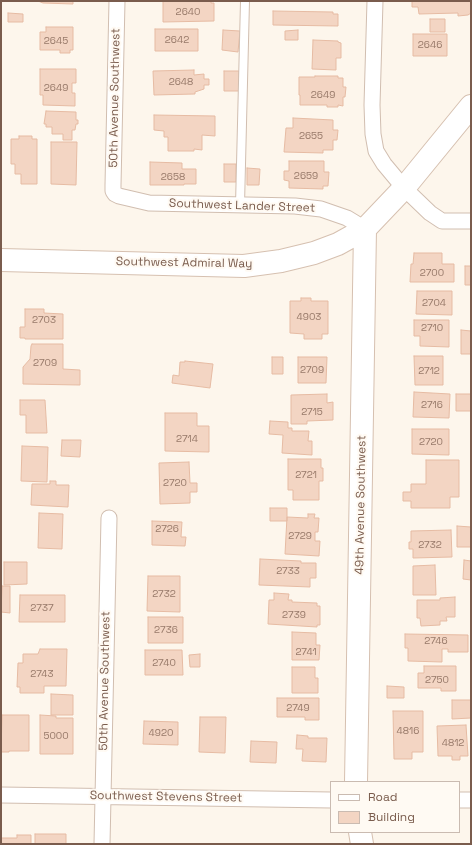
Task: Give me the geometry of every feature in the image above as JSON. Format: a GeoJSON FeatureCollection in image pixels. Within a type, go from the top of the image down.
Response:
{"type":"FeatureCollection","features":[{"type":"Feature","properties":{"kind":"street","name":"50th Avenue Southwest"},"geometry":{"type":"LineString","coordinates":[[116,194],[113,191],[113,185],[117,1]]}},
{"type":"Feature","properties":{"kind":"street"},"geometry":{"type":"LineString","coordinates":[[375,1],[372,105],[373,134],[376,151],[384,164],[404,188],[430,213],[442,221],[471,221]]}},
{"type":"Feature","properties":{"kind":"street","name":"Southwest Admiral Way"},"geometry":{"type":"LineString","coordinates":[[1,260],[244,266],[281,261],[314,253],[338,244],[365,229],[404,188],[471,106]]}},
{"type":"Feature","properties":{"kind":"street","name":"Southwest Lander Street"},"geometry":{"type":"LineString","coordinates":[[116,194],[149,204],[295,206],[321,209],[347,218],[365,229]]}},
{"type":"Feature","properties":{"kind":"street","name":"49th Avenue Southwest"},"geometry":{"type":"LineString","coordinates":[[356,781],[365,229]]}},
{"type":"Feature","properties":{"kind":"street","name":"50th Avenue Southwest"},"geometry":{"type":"LineString","coordinates":[[102,844],[109,518]]}},
{"type":"Feature","properties":{"kind":"street","name":"Southwest Stevens Street"},"geometry":{"type":"LineString","coordinates":[[1,795],[330,800]]}},
{"type":"Feature","properties":{"kind":"street"},"geometry":{"type":"LineString","coordinates":[[460,800],[471,800]]}},
{"type":"Feature","properties":{"kind":"street"},"geometry":{"type":"LineString","coordinates":[[360,833],[362,844]]}},
{"type":"Feature","properties":{"kind":"lane"},"geometry":{"type":"LineString","coordinates":[[240,205],[245,1]]}},
{"type":"Feature","properties":{"kind":"building"},"geometry":{"type":"Polygon","coordinates":[[[38,1],[73,1],[73,4],[43,3],[38,1]]]}},
{"type":"Feature","properties":{"kind":"building"},"geometry":{"type":"Polygon","coordinates":[[[163,1],[211,1],[211,3],[214,3],[214,21],[163,22],[163,1]]]}},
{"type":"Feature","properties":{"kind":"building"},"geometry":{"type":"Polygon","coordinates":[[[412,1],[471,1],[471,13],[468,15],[458,16],[458,13],[419,14],[418,7],[412,7],[412,1]]]}},
{"type":"Feature","properties":{"kind":"building"},"geometry":{"type":"Polygon","coordinates":[[[273,11],[333,12],[333,14],[338,14],[338,26],[273,25],[273,11]]]}},
{"type":"Feature","properties":{"kind":"building"},"geometry":{"type":"Polygon","coordinates":[[[8,13],[23,14],[23,22],[8,22],[8,13]]]}},
{"type":"Feature","properties":{"kind":"building"},"geometry":{"type":"Polygon","coordinates":[[[430,19],[445,19],[445,32],[430,32],[430,19]]]}},
{"type":"Feature","properties":{"kind":"building"},"geometry":{"type":"Polygon","coordinates":[[[46,27],[73,27],[73,50],[70,50],[70,53],[60,53],[60,50],[40,50],[40,32],[46,32],[46,27]]]}},
{"type":"Feature","properties":{"kind":"building"},"geometry":{"type":"Polygon","coordinates":[[[155,29],[198,29],[198,51],[155,51],[155,29]]]}},
{"type":"Feature","properties":{"kind":"building"},"geometry":{"type":"Polygon","coordinates":[[[223,30],[240,31],[238,52],[222,50],[223,30]]]}},
{"type":"Feature","properties":{"kind":"building"},"geometry":{"type":"Polygon","coordinates":[[[298,30],[298,40],[285,40],[285,31],[298,30]]]}},
{"type":"Feature","properties":{"kind":"building"},"geometry":{"type":"Polygon","coordinates":[[[413,34],[447,34],[447,56],[413,56],[413,34]]]}},
{"type":"Feature","properties":{"kind":"building"},"geometry":{"type":"Polygon","coordinates":[[[313,40],[338,41],[341,43],[341,58],[336,58],[336,70],[312,69],[313,40]]]}},
{"type":"Feature","properties":{"kind":"building"},"geometry":{"type":"Polygon","coordinates":[[[40,69],[76,69],[76,83],[72,83],[72,93],[75,93],[75,106],[43,105],[43,95],[40,95],[40,69]]]}},
{"type":"Feature","properties":{"kind":"building"},"geometry":{"type":"Polygon","coordinates":[[[194,70],[194,75],[204,74],[204,79],[209,79],[209,85],[204,85],[204,89],[195,92],[195,94],[154,95],[153,71],[194,70]]]}},
{"type":"Feature","properties":{"kind":"building"},"geometry":{"type":"Polygon","coordinates":[[[224,71],[239,71],[239,91],[224,91],[224,71]]]}},
{"type":"Feature","properties":{"kind":"building"},"geometry":{"type":"Polygon","coordinates":[[[338,76],[338,78],[343,78],[343,87],[346,87],[345,97],[343,97],[343,106],[338,105],[338,107],[327,107],[327,105],[300,105],[299,77],[338,76]]]}},
{"type":"Feature","properties":{"kind":"building"},"geometry":{"type":"Polygon","coordinates":[[[46,111],[76,112],[76,120],[78,120],[78,124],[76,124],[75,130],[72,130],[72,140],[63,140],[63,134],[52,134],[52,127],[46,127],[46,124],[44,124],[46,111]]]}},
{"type":"Feature","properties":{"kind":"building"},"geometry":{"type":"Polygon","coordinates":[[[154,115],[215,116],[215,136],[202,135],[202,150],[194,149],[194,151],[168,151],[168,137],[164,137],[164,131],[154,130],[154,115]]]}},
{"type":"Feature","properties":{"kind":"building"},"geometry":{"type":"Polygon","coordinates":[[[293,118],[333,120],[333,130],[338,130],[337,140],[333,140],[333,150],[323,150],[323,153],[284,152],[286,128],[293,128],[293,118]]]}},
{"type":"Feature","properties":{"kind":"building"},"geometry":{"type":"Polygon","coordinates":[[[19,136],[32,136],[32,139],[37,139],[37,184],[21,184],[21,174],[15,174],[15,164],[11,164],[11,139],[19,139],[19,136]]]}},
{"type":"Feature","properties":{"kind":"building"},"geometry":{"type":"Polygon","coordinates":[[[51,142],[77,142],[76,185],[51,184],[51,142]]]}},
{"type":"Feature","properties":{"kind":"building"},"geometry":{"type":"Polygon","coordinates":[[[289,161],[324,161],[324,172],[329,172],[328,186],[323,186],[323,189],[289,188],[289,181],[284,180],[284,171],[289,171],[289,161]]]}},
{"type":"Feature","properties":{"kind":"building"},"geometry":{"type":"Polygon","coordinates":[[[150,162],[182,163],[182,169],[196,169],[196,184],[150,185],[150,162]]]}},
{"type":"Feature","properties":{"kind":"building"},"geometry":{"type":"Polygon","coordinates":[[[224,164],[236,164],[236,182],[224,182],[224,164]]]}},
{"type":"Feature","properties":{"kind":"building"},"geometry":{"type":"Polygon","coordinates":[[[247,168],[260,169],[259,185],[247,185],[247,168]]]}},
{"type":"Feature","properties":{"kind":"building"},"geometry":{"type":"Polygon","coordinates":[[[414,253],[442,253],[442,264],[454,264],[454,282],[410,282],[411,264],[413,264],[414,253]]]}},
{"type":"Feature","properties":{"kind":"building"},"geometry":{"type":"Polygon","coordinates":[[[465,266],[471,266],[471,285],[465,285],[465,266]]]}},
{"type":"Feature","properties":{"kind":"building"},"geometry":{"type":"Polygon","coordinates":[[[417,291],[452,291],[452,315],[416,314],[417,291]]]}},
{"type":"Feature","properties":{"kind":"building"},"geometry":{"type":"Polygon","coordinates":[[[301,298],[311,298],[311,301],[328,301],[328,334],[322,334],[322,339],[304,339],[304,334],[290,333],[290,301],[301,301],[301,298]]]}},
{"type":"Feature","properties":{"kind":"building"},"geometry":{"type":"Polygon","coordinates":[[[25,309],[44,309],[44,313],[63,314],[63,339],[20,338],[20,327],[25,327],[25,309]]]}},
{"type":"Feature","properties":{"kind":"building"},"geometry":{"type":"Polygon","coordinates":[[[414,320],[449,320],[449,347],[420,346],[420,336],[414,336],[414,320]]]}},
{"type":"Feature","properties":{"kind":"building"},"geometry":{"type":"Polygon","coordinates":[[[461,330],[471,331],[471,354],[461,354],[461,330]]]}},
{"type":"Feature","properties":{"kind":"building"},"geometry":{"type":"Polygon","coordinates":[[[32,344],[63,344],[63,369],[80,370],[80,385],[23,384],[23,367],[30,359],[32,344]]]}},
{"type":"Feature","properties":{"kind":"building"},"geometry":{"type":"Polygon","coordinates":[[[414,356],[443,356],[443,385],[415,385],[414,356]]]}},
{"type":"Feature","properties":{"kind":"building"},"geometry":{"type":"Polygon","coordinates":[[[272,357],[283,357],[283,374],[272,374],[272,357]]]}},
{"type":"Feature","properties":{"kind":"building"},"geometry":{"type":"Polygon","coordinates":[[[298,357],[327,357],[326,383],[298,383],[298,357]]]}},
{"type":"Feature","properties":{"kind":"building"},"geometry":{"type":"Polygon","coordinates":[[[185,361],[213,364],[210,388],[172,383],[173,375],[179,376],[180,362],[185,361]]]}},
{"type":"Feature","properties":{"kind":"building"},"geometry":{"type":"Polygon","coordinates":[[[414,392],[450,394],[449,418],[413,417],[414,392]]]}},
{"type":"Feature","properties":{"kind":"building"},"geometry":{"type":"Polygon","coordinates":[[[327,394],[327,403],[333,402],[333,420],[307,421],[307,424],[291,424],[291,395],[327,394]]]}},
{"type":"Feature","properties":{"kind":"building"},"geometry":{"type":"Polygon","coordinates":[[[456,394],[471,394],[471,411],[456,411],[456,394]]]}},
{"type":"Feature","properties":{"kind":"building"},"geometry":{"type":"Polygon","coordinates":[[[20,400],[45,400],[47,433],[26,433],[26,415],[20,415],[20,400]]]}},
{"type":"Feature","properties":{"kind":"building"},"geometry":{"type":"Polygon","coordinates":[[[165,413],[197,413],[197,426],[209,426],[209,452],[165,451],[165,413]]]}},
{"type":"Feature","properties":{"kind":"building"},"geometry":{"type":"Polygon","coordinates":[[[270,421],[288,422],[288,428],[292,428],[292,431],[309,431],[308,441],[312,441],[312,455],[282,453],[283,435],[269,434],[270,421]]]}},
{"type":"Feature","properties":{"kind":"building"},"geometry":{"type":"Polygon","coordinates":[[[412,429],[449,429],[449,455],[412,454],[412,429]]]}},
{"type":"Feature","properties":{"kind":"building"},"geometry":{"type":"Polygon","coordinates":[[[62,440],[81,440],[80,457],[61,456],[62,440]]]}},
{"type":"Feature","properties":{"kind":"building"},"geometry":{"type":"Polygon","coordinates":[[[22,446],[48,447],[47,482],[21,481],[22,446]]]}},
{"type":"Feature","properties":{"kind":"building"},"geometry":{"type":"Polygon","coordinates":[[[288,459],[321,459],[323,481],[319,481],[319,500],[293,500],[293,490],[288,490],[288,459]]]}},
{"type":"Feature","properties":{"kind":"building"},"geometry":{"type":"Polygon","coordinates":[[[426,460],[459,460],[459,497],[450,497],[450,508],[411,508],[411,501],[403,501],[403,492],[411,492],[411,484],[426,484],[426,460]]]}},
{"type":"Feature","properties":{"kind":"building"},"geometry":{"type":"Polygon","coordinates":[[[189,462],[190,483],[197,483],[197,492],[190,492],[190,503],[160,504],[159,463],[189,462]]]}},
{"type":"Feature","properties":{"kind":"building"},"geometry":{"type":"Polygon","coordinates":[[[50,481],[56,481],[56,485],[69,485],[68,507],[31,505],[32,484],[50,484],[50,481]]]}},
{"type":"Feature","properties":{"kind":"building"},"geometry":{"type":"Polygon","coordinates":[[[270,508],[287,508],[287,521],[270,521],[270,508]]]}},
{"type":"Feature","properties":{"kind":"building"},"geometry":{"type":"Polygon","coordinates":[[[39,513],[63,514],[62,549],[38,548],[39,513]]]}},
{"type":"Feature","properties":{"kind":"building"},"geometry":{"type":"Polygon","coordinates":[[[308,514],[315,514],[314,518],[319,518],[318,532],[315,532],[315,541],[320,541],[319,556],[285,554],[287,517],[308,518],[308,514]]]}},
{"type":"Feature","properties":{"kind":"building"},"geometry":{"type":"Polygon","coordinates":[[[152,521],[182,522],[181,537],[186,537],[185,546],[152,545],[152,521]]]}},
{"type":"Feature","properties":{"kind":"building"},"geometry":{"type":"Polygon","coordinates":[[[457,526],[471,527],[471,547],[457,547],[457,526]]]}},
{"type":"Feature","properties":{"kind":"building"},"geometry":{"type":"Polygon","coordinates":[[[451,530],[452,557],[413,558],[413,549],[409,549],[409,542],[411,542],[411,531],[451,530]]]}},
{"type":"Feature","properties":{"kind":"building"},"geometry":{"type":"Polygon","coordinates":[[[260,559],[316,563],[316,578],[310,578],[310,587],[259,585],[260,559]]]}},
{"type":"Feature","properties":{"kind":"building"},"geometry":{"type":"Polygon","coordinates":[[[464,560],[471,561],[471,580],[463,579],[464,560]]]}},
{"type":"Feature","properties":{"kind":"building"},"geometry":{"type":"Polygon","coordinates":[[[4,562],[27,562],[27,584],[4,585],[4,562]]]}},
{"type":"Feature","properties":{"kind":"building"},"geometry":{"type":"Polygon","coordinates":[[[435,565],[436,595],[413,595],[413,566],[435,565]]]}},
{"type":"Feature","properties":{"kind":"building"},"geometry":{"type":"Polygon","coordinates":[[[148,576],[180,576],[180,612],[147,611],[148,576]]]}},
{"type":"Feature","properties":{"kind":"building"},"geometry":{"type":"Polygon","coordinates":[[[2,586],[10,586],[10,613],[1,612],[2,586]]]}},
{"type":"Feature","properties":{"kind":"building"},"geometry":{"type":"Polygon","coordinates":[[[274,593],[289,594],[288,600],[292,600],[292,602],[317,603],[317,606],[320,606],[320,625],[317,625],[317,627],[268,624],[269,600],[274,600],[274,593]]]}},
{"type":"Feature","properties":{"kind":"building"},"geometry":{"type":"Polygon","coordinates":[[[20,595],[65,595],[65,622],[19,622],[20,595]]]}},
{"type":"Feature","properties":{"kind":"building"},"geometry":{"type":"Polygon","coordinates":[[[455,597],[455,617],[446,617],[447,621],[440,621],[440,625],[421,626],[420,618],[417,618],[417,600],[440,600],[440,598],[455,597]]]}},
{"type":"Feature","properties":{"kind":"building"},"geometry":{"type":"Polygon","coordinates":[[[148,617],[183,617],[183,643],[148,643],[148,617]]]}},
{"type":"Feature","properties":{"kind":"building"},"geometry":{"type":"Polygon","coordinates":[[[292,632],[316,633],[316,645],[320,645],[319,660],[292,660],[292,632]]]}},
{"type":"Feature","properties":{"kind":"building"},"geometry":{"type":"Polygon","coordinates":[[[405,634],[468,635],[468,652],[448,652],[448,649],[442,649],[442,662],[408,661],[408,648],[405,648],[405,634]]]}},
{"type":"Feature","properties":{"kind":"building"},"geometry":{"type":"Polygon","coordinates":[[[40,649],[67,649],[66,686],[44,686],[44,693],[20,693],[20,687],[17,687],[18,663],[23,663],[23,654],[38,654],[40,649]]]}},
{"type":"Feature","properties":{"kind":"building"},"geometry":{"type":"Polygon","coordinates":[[[145,650],[182,650],[183,675],[145,675],[145,650]]]}},
{"type":"Feature","properties":{"kind":"building"},"geometry":{"type":"Polygon","coordinates":[[[200,654],[200,667],[190,667],[189,655],[200,654]]]}},
{"type":"Feature","properties":{"kind":"building"},"geometry":{"type":"Polygon","coordinates":[[[424,666],[456,666],[456,691],[441,691],[441,688],[418,688],[418,673],[424,673],[424,666]]]}},
{"type":"Feature","properties":{"kind":"building"},"geometry":{"type":"Polygon","coordinates":[[[292,667],[315,667],[315,678],[318,678],[318,693],[292,693],[292,667]]]}},
{"type":"Feature","properties":{"kind":"building"},"geometry":{"type":"Polygon","coordinates":[[[387,686],[404,687],[404,698],[387,698],[387,686]]]}},
{"type":"Feature","properties":{"kind":"building"},"geometry":{"type":"Polygon","coordinates":[[[51,694],[73,695],[73,715],[51,715],[51,694]]]}},
{"type":"Feature","properties":{"kind":"building"},"geometry":{"type":"Polygon","coordinates":[[[277,698],[319,698],[319,720],[305,720],[305,717],[277,717],[277,698]]]}},
{"type":"Feature","properties":{"kind":"building"},"geometry":{"type":"Polygon","coordinates":[[[452,700],[471,700],[471,718],[452,719],[452,700]]]}},
{"type":"Feature","properties":{"kind":"building"},"geometry":{"type":"Polygon","coordinates":[[[393,711],[423,711],[423,752],[412,752],[412,759],[394,759],[393,711]]]}},
{"type":"Feature","properties":{"kind":"building"},"geometry":{"type":"Polygon","coordinates":[[[2,715],[29,715],[29,751],[1,752],[2,715]]]}},
{"type":"Feature","properties":{"kind":"building"},"geometry":{"type":"Polygon","coordinates":[[[40,715],[56,716],[56,718],[73,718],[73,754],[40,754],[40,715]]]}},
{"type":"Feature","properties":{"kind":"building"},"geometry":{"type":"Polygon","coordinates":[[[200,717],[226,717],[225,753],[199,752],[200,717]]]}},
{"type":"Feature","properties":{"kind":"building"},"geometry":{"type":"Polygon","coordinates":[[[144,721],[178,722],[178,745],[143,744],[144,721]]]}},
{"type":"Feature","properties":{"kind":"building"},"geometry":{"type":"Polygon","coordinates":[[[466,725],[468,756],[460,756],[460,760],[452,760],[452,756],[438,756],[437,726],[466,725]]]}},
{"type":"Feature","properties":{"kind":"building"},"geometry":{"type":"Polygon","coordinates":[[[297,735],[308,736],[308,738],[327,738],[326,762],[302,761],[303,749],[296,749],[297,735]]]}},
{"type":"Feature","properties":{"kind":"building"},"geometry":{"type":"Polygon","coordinates":[[[251,741],[277,742],[276,763],[250,762],[251,741]]]}},
{"type":"Feature","properties":{"kind":"building"},"geometry":{"type":"Polygon","coordinates":[[[35,834],[66,834],[66,844],[35,844],[35,834]]]}},
{"type":"Feature","properties":{"kind":"building"},"geometry":{"type":"Polygon","coordinates":[[[17,835],[31,835],[31,844],[1,844],[1,838],[17,838],[17,835]]]}}]}
